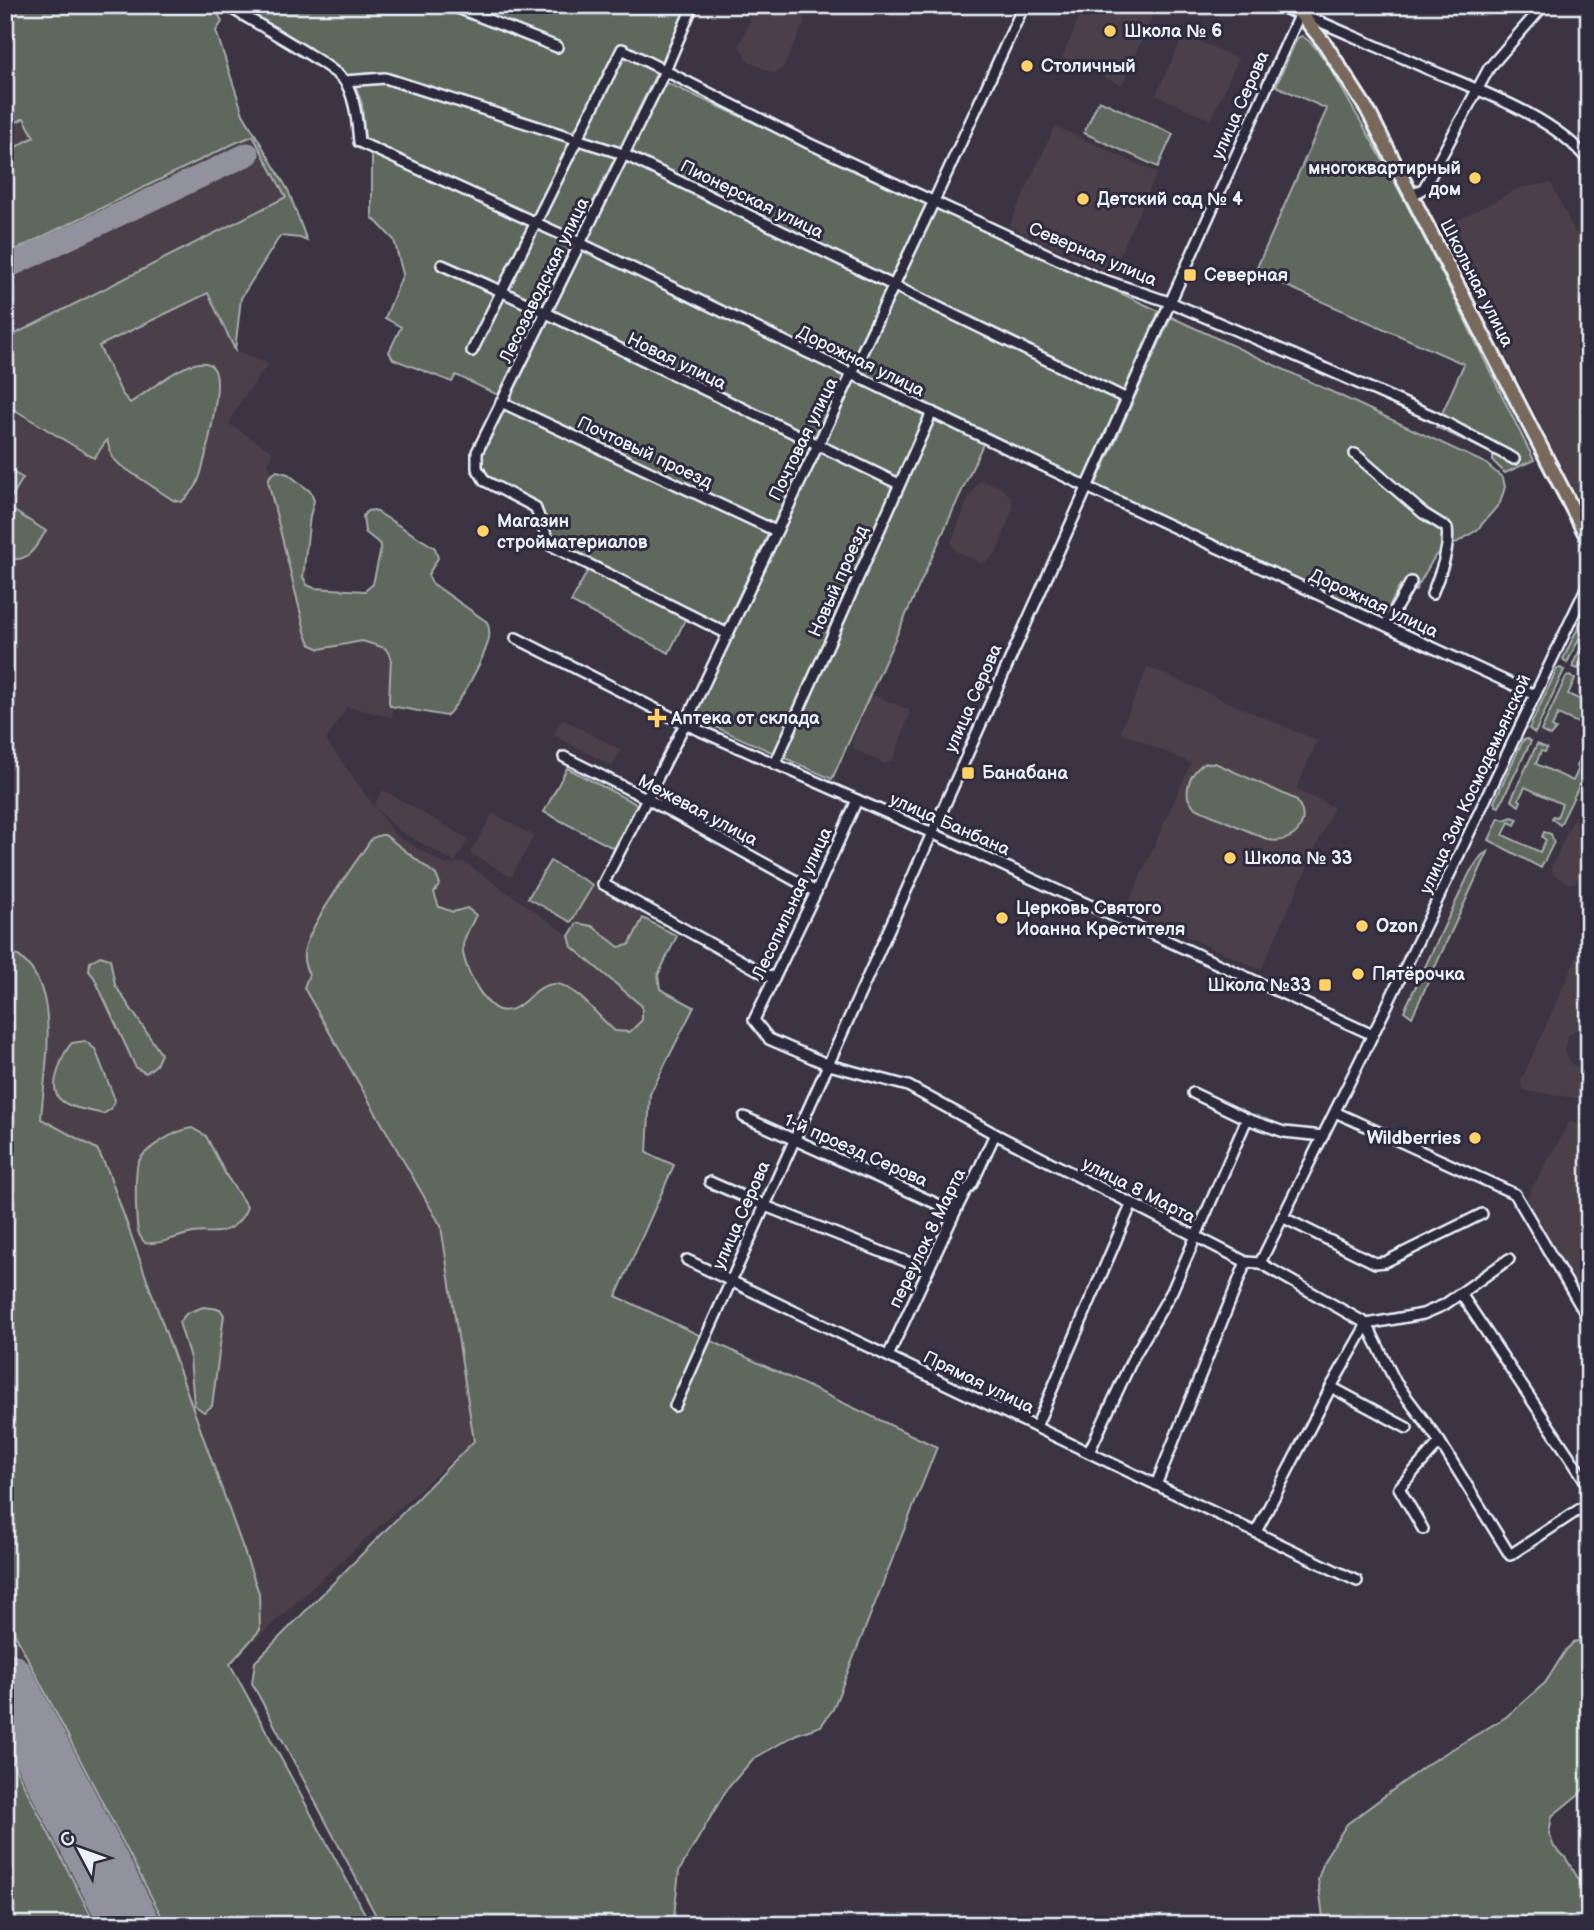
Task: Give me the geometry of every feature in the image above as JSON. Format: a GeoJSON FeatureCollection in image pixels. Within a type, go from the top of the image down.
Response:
{"type":"FeatureCollection","features":[{"type":"Feature","properties":{"kind":"main road","name":"Школьная улица"},"geometry":{"type":"LineString","coordinates":[[1282,5],[1302,9],[1348,78],[1413,195],[1589,541]]}},
{"type":"Feature","properties":{"kind":"street"},"geometry":{"type":"LineString","coordinates":[[226,5],[323,64],[345,81]]}},
{"type":"Feature","properties":{"kind":"street"},"geometry":{"type":"LineString","coordinates":[[450,5],[557,47]]}},
{"type":"Feature","properties":{"kind":"street","name":"Лесозаводская улица"},"geometry":{"type":"LineString","coordinates":[[693,5],[664,71],[477,453],[477,468],[485,481],[535,508],[550,545],[728,634]]}},
{"type":"Feature","properties":{"kind":"street","name":"Почтовая улица"},"geometry":{"type":"LineString","coordinates":[[774,979],[604,884],[685,724],[934,201],[1024,5]]}},
{"type":"Feature","properties":{"kind":"street"},"geometry":{"type":"LineString","coordinates":[[1413,195],[1424,188],[1489,68],[1544,5]]}},
{"type":"Feature","properties":{"kind":"street","name":"Школьная улица"},"geometry":{"type":"LineString","coordinates":[[1302,9],[1528,115],[1568,138],[1589,162]]}},
{"type":"Feature","properties":{"kind":"street","name":"улица Серова"},"geometry":{"type":"LineString","coordinates":[[675,1406],[1302,9]]}},
{"type":"Feature","properties":{"kind":"street","name":"Северная улица"},"geometry":{"type":"LineString","coordinates":[[576,138],[622,49],[808,143],[1097,277],[1172,303],[1434,417],[1514,459]]}},
{"type":"Feature","properties":{"kind":"street","name":"Пионерская улица"},"geometry":{"type":"LineString","coordinates":[[345,81],[385,78],[623,154],[1127,399]]}},
{"type":"Feature","properties":{"kind":"street","name":"Дорожная улица"},"geometry":{"type":"LineString","coordinates":[[345,81],[352,98],[359,142],[580,243],[1087,487],[1535,695]]}},
{"type":"Feature","properties":{"kind":"street"},"geometry":{"type":"LineString","coordinates":[[472,351],[576,138]]}},
{"type":"Feature","properties":{"kind":"street","name":"Новая улица"},"geometry":{"type":"LineString","coordinates":[[442,265],[898,484]]}},
{"type":"Feature","properties":{"kind":"street","name":"Почтовый проезд"},"geometry":{"type":"LineString","coordinates":[[501,402],[776,531]]}},
{"type":"Feature","properties":{"kind":"street","name":"Новый проезд"},"geometry":{"type":"LineString","coordinates":[[775,764],[932,412]]}},
{"type":"Feature","properties":{"kind":"street"},"geometry":{"type":"LineString","coordinates":[[1355,454],[1423,513],[1447,528],[1449,539],[1444,562],[1432,594]]}},
{"type":"Feature","properties":{"kind":"street"},"geometry":{"type":"LineString","coordinates":[[1386,625],[1411,582]]}},
{"type":"Feature","properties":{"kind":"street","name":"улица Зои Космодемьянской"},"geometry":{"type":"LineString","coordinates":[[1260,1264],[1373,1035],[1589,582]]}},
{"type":"Feature","properties":{"kind":"street","name":"улица Банбана"},"geometry":{"type":"LineString","coordinates":[[516,638],[685,724],[932,833],[1373,1035]]}},
{"type":"Feature","properties":{"kind":"street","name":"Межевая улица"},"geometry":{"type":"LineString","coordinates":[[564,757],[646,798],[816,892]]}},
{"type":"Feature","properties":{"kind":"street","name":"Лесопильная улица"},"geometry":{"type":"LineString","coordinates":[[754,1020],[857,800]]}},
{"type":"Feature","properties":{"kind":"street","name":"улица 8 Марта"},"geometry":{"type":"LineString","coordinates":[[754,1020],[769,1039],[829,1065],[908,1086],[995,1134],[1246,1262],[1260,1264],[1367,1324]]}},
{"type":"Feature","properties":{"kind":"street"},"geometry":{"type":"LineString","coordinates":[[1194,1093],[1247,1119],[1284,1132],[1323,1136]]}},
{"type":"Feature","properties":{"kind":"street"},"geometry":{"type":"LineString","coordinates":[[1335,1112],[1514,1194],[1589,1320]]}},
{"type":"Feature","properties":{"kind":"street","name":"1-й проезд Серова"},"geometry":{"type":"LineString","coordinates":[[744,1117],[955,1212]]}},
{"type":"Feature","properties":{"kind":"street"},"geometry":{"type":"LineString","coordinates":[[1089,1452],[1133,1357],[1172,1291],[1247,1119]]}},
{"type":"Feature","properties":{"kind":"street","name":"переулок 8 Марта"},"geometry":{"type":"LineString","coordinates":[[888,1356],[955,1212],[972,1184],[995,1134]]}},
{"type":"Feature","properties":{"kind":"street"},"geometry":{"type":"LineString","coordinates":[[710,1182],[928,1270]]}},
{"type":"Feature","properties":{"kind":"street"},"geometry":{"type":"LineString","coordinates":[[1036,1427],[1132,1203]]}},
{"type":"Feature","properties":{"kind":"street"},"geometry":{"type":"LineString","coordinates":[[1282,1217],[1375,1263],[1385,1262],[1482,1214]]}},
{"type":"Feature","properties":{"kind":"street"},"geometry":{"type":"LineString","coordinates":[[1367,1324],[1423,1314],[1461,1294],[1509,1259]]}},
{"type":"Feature","properties":{"kind":"street","name":"Прямая улица"},"geometry":{"type":"LineString","coordinates":[[687,1260],[1357,1581]]}},
{"type":"Feature","properties":{"kind":"street"},"geometry":{"type":"LineString","coordinates":[[1156,1485],[1246,1262]]}},
{"type":"Feature","properties":{"kind":"street"},"geometry":{"type":"LineString","coordinates":[[1461,1294],[1589,1486]]}},
{"type":"Feature","properties":{"kind":"street"},"geometry":{"type":"LineString","coordinates":[[1256,1532],[1367,1324]]}},
{"type":"Feature","properties":{"kind":"street"},"geometry":{"type":"LineString","coordinates":[[1367,1324],[1396,1383],[1440,1442],[1510,1555],[1589,1503]]}},
{"type":"Feature","properties":{"kind":"street"},"geometry":{"type":"LineString","coordinates":[[1331,1387],[1406,1428]]}},
{"type":"Feature","properties":{"kind":"street"},"geometry":{"type":"LineString","coordinates":[[1423,1529],[1399,1488],[1440,1442]]}},
{"type":"Feature","properties":{"kind":"shaded area"},"geometry":{"type":"Polygon","coordinates":[[[5,5],[212,5],[216,8],[222,22],[216,31],[243,114],[288,190],[307,241],[280,236],[241,298],[235,350],[268,364],[239,404],[229,424],[273,452],[268,463],[300,535],[320,641],[357,635],[397,651],[392,717],[347,707],[326,740],[395,835],[446,865],[464,862],[673,1008],[515,1402],[230,1663],[371,1925],[5,1925],[5,5]]]}},
{"type":"Feature","properties":{"kind":"shaded area"},"geometry":{"type":"Polygon","coordinates":[[[756,5],[798,5],[805,21],[783,68],[774,74],[747,60],[739,46],[756,5]]]}},
{"type":"Feature","properties":{"kind":"shaded area","name":"Школа № 6"},"geometry":{"type":"Polygon","coordinates":[[[1085,5],[1157,5],[1122,85],[1062,58],[1085,5]]]}},
{"type":"Feature","properties":{"kind":"shaded area"},"geometry":{"type":"Polygon","coordinates":[[[1184,34],[1238,59],[1211,120],[1156,95],[1184,34]]]}},
{"type":"Feature","properties":{"kind":"shaded area","name":"Детский сад № 4"},"geometry":{"type":"Polygon","coordinates":[[[1055,126],[1157,173],[1111,273],[1009,226],[1055,126]]]}},
{"type":"Feature","properties":{"kind":"shaded area"},"geometry":{"type":"Polygon","coordinates":[[[1551,183],[1575,233],[1589,227],[1589,520],[1442,229],[1519,188],[1551,183]]]}},
{"type":"Feature","properties":{"kind":"shaded area"},"geometry":{"type":"Polygon","coordinates":[[[980,480],[1000,487],[1011,497],[1013,508],[997,552],[986,562],[980,563],[956,551],[951,543],[969,497],[980,480]]]}},
{"type":"Feature","properties":{"kind":"shaded area","name":"Школа № 33"},"geometry":{"type":"Polygon","coordinates":[[[1148,667],[1317,741],[1296,790],[1334,807],[1261,970],[1126,909],[1191,763],[1120,732],[1148,667]]]}},
{"type":"Feature","properties":{"kind":"shaded area"},"geometry":{"type":"Polygon","coordinates":[[[874,696],[908,709],[910,713],[894,758],[886,764],[855,750],[852,742],[869,701],[874,696]]]}},
{"type":"Feature","properties":{"kind":"shaded area"},"geometry":{"type":"Polygon","coordinates":[[[562,719],[621,750],[612,766],[554,735],[562,719]]]}},
{"type":"Feature","properties":{"kind":"shaded area"},"geometry":{"type":"Polygon","coordinates":[[[1589,785],[1589,854],[1577,880],[1568,883],[1554,875],[1551,868],[1589,785]]]}},
{"type":"Feature","properties":{"kind":"shaded area"},"geometry":{"type":"Polygon","coordinates":[[[383,790],[468,839],[455,862],[400,831],[374,806],[383,790]]]}},
{"type":"Feature","properties":{"kind":"shaded area"},"geometry":{"type":"Polygon","coordinates":[[[493,813],[534,836],[511,877],[470,853],[493,813]]]}},
{"type":"Feature","properties":{"kind":"shaded area"},"geometry":{"type":"Polygon","coordinates":[[[593,885],[644,913],[624,951],[571,922],[593,885]]]}},
{"type":"Feature","properties":{"kind":"shaded area"},"geometry":{"type":"Polygon","coordinates":[[[1589,929],[1589,1013],[1584,1023],[1567,1037],[1565,1051],[1571,1064],[1589,1070],[1589,1102],[1527,1091],[1523,1089],[1521,1081],[1589,929]]]}},
{"type":"Feature","properties":{"kind":"shaded area"},"geometry":{"type":"Polygon","coordinates":[[[1570,1121],[1589,1129],[1589,1312],[1526,1199],[1570,1121]]]}},
{"type":"Feature","properties":{"kind":"green space"},"geometry":{"type":"Polygon","coordinates":[[[5,5],[212,5],[216,8],[222,22],[216,31],[243,114],[288,190],[307,241],[280,236],[241,298],[235,350],[208,293],[99,346],[122,394],[130,403],[188,366],[206,363],[215,370],[216,396],[203,464],[196,486],[181,502],[173,500],[120,465],[112,457],[107,440],[94,458],[5,404],[5,339],[286,197],[253,136],[5,255],[5,153],[34,137],[24,118],[5,128],[5,5]]]}},
{"type":"Feature","properties":{"kind":"green space"},"geometry":{"type":"Polygon","coordinates":[[[237,5],[687,5],[657,72],[498,395],[456,375],[452,382],[393,359],[389,352],[401,327],[385,318],[403,274],[394,240],[372,217],[372,159],[365,139],[362,104],[355,85],[342,70],[237,5]]]}},
{"type":"Feature","properties":{"kind":"green space"},"geometry":{"type":"Polygon","coordinates":[[[1302,36],[1330,67],[1376,148],[1423,236],[1534,460],[1505,473],[1493,461],[1493,455],[1489,452],[1436,427],[1464,364],[1255,272],[1327,109],[1276,86],[1297,38],[1302,36]]]}},
{"type":"Feature","properties":{"kind":"green space"},"geometry":{"type":"Polygon","coordinates":[[[665,82],[927,202],[723,629],[555,543],[540,503],[489,477],[482,467],[483,454],[665,82]]]}},
{"type":"Feature","properties":{"kind":"green space"},"geometry":{"type":"Polygon","coordinates":[[[1099,100],[1173,134],[1158,167],[1084,133],[1099,100]]]}},
{"type":"Feature","properties":{"kind":"green space"},"geometry":{"type":"Polygon","coordinates":[[[937,208],[1159,311],[1084,481],[987,435],[832,779],[693,717],[937,208]]]}},
{"type":"Feature","properties":{"kind":"green space"},"geometry":{"type":"Polygon","coordinates":[[[1171,317],[1485,463],[1503,478],[1505,487],[1500,503],[1477,530],[1435,556],[1415,591],[1400,585],[1383,620],[1095,486],[1171,317]]]}},
{"type":"Feature","properties":{"kind":"green space"},"geometry":{"type":"Polygon","coordinates":[[[5,468],[23,478],[6,506],[46,531],[30,553],[19,559],[5,556],[5,468]]]}},
{"type":"Feature","properties":{"kind":"green space"},"geometry":{"type":"Polygon","coordinates":[[[277,471],[288,474],[311,492],[314,501],[303,577],[307,585],[314,588],[365,591],[373,584],[381,548],[380,544],[365,532],[363,516],[367,511],[374,510],[435,548],[438,558],[428,575],[432,583],[487,622],[489,638],[483,657],[465,691],[446,716],[390,706],[391,657],[385,648],[362,641],[320,649],[311,645],[306,635],[268,481],[277,471]]]}},
{"type":"Feature","properties":{"kind":"green space"},"geometry":{"type":"Polygon","coordinates":[[[589,568],[686,618],[669,653],[571,602],[589,568]]]}},
{"type":"Feature","properties":{"kind":"green space"},"geometry":{"type":"Polygon","coordinates":[[[1589,605],[1589,619],[1567,663],[1563,659],[1589,605]]]}},
{"type":"Feature","properties":{"kind":"green space"},"geometry":{"type":"Polygon","coordinates":[[[1589,631],[1589,649],[1583,661],[1589,664],[1587,667],[1580,664],[1578,669],[1573,667],[1573,664],[1589,631]]]}},
{"type":"Feature","properties":{"kind":"green space"},"geometry":{"type":"Polygon","coordinates":[[[1557,669],[1564,670],[1535,733],[1529,729],[1557,669]]]}},
{"type":"Feature","properties":{"kind":"green space"},"geometry":{"type":"Polygon","coordinates":[[[1566,677],[1575,679],[1568,694],[1589,704],[1589,728],[1558,714],[1552,727],[1556,729],[1550,736],[1541,731],[1566,677]]]}},
{"type":"Feature","properties":{"kind":"green space"},"geometry":{"type":"Polygon","coordinates":[[[1523,740],[1531,741],[1499,807],[1496,806],[1494,802],[1523,740]]]}},
{"type":"Feature","properties":{"kind":"green space"},"geometry":{"type":"Polygon","coordinates":[[[1537,744],[1547,748],[1545,752],[1541,751],[1536,764],[1573,781],[1579,768],[1576,766],[1578,762],[1588,768],[1560,825],[1552,819],[1553,816],[1557,817],[1562,804],[1525,787],[1519,799],[1519,806],[1511,800],[1537,744]]]}},
{"type":"Feature","properties":{"kind":"green space"},"geometry":{"type":"Polygon","coordinates":[[[1204,763],[1215,763],[1295,799],[1303,815],[1299,829],[1287,839],[1269,840],[1195,808],[1188,798],[1189,783],[1196,770],[1204,763]]]}},
{"type":"Feature","properties":{"kind":"green space"},"geometry":{"type":"Polygon","coordinates":[[[567,768],[638,805],[615,849],[544,812],[567,768]]]}},
{"type":"Feature","properties":{"kind":"green space"},"geometry":{"type":"Polygon","coordinates":[[[1512,817],[1518,819],[1515,825],[1509,822],[1503,835],[1540,852],[1546,840],[1542,837],[1544,832],[1551,834],[1554,842],[1541,868],[1489,840],[1499,818],[1504,820],[1512,817]]]}},
{"type":"Feature","properties":{"kind":"green space"},"geometry":{"type":"Polygon","coordinates":[[[385,835],[436,875],[440,884],[434,893],[439,907],[453,912],[467,908],[476,915],[464,941],[465,962],[480,992],[499,1010],[515,1008],[544,987],[561,985],[582,999],[615,1031],[630,1032],[642,1020],[642,1006],[572,947],[569,936],[577,923],[592,926],[619,947],[629,945],[643,918],[677,936],[658,975],[660,989],[694,1007],[650,1094],[647,1153],[674,1165],[616,1296],[937,1447],[833,1709],[821,1726],[797,1734],[753,1759],[727,1789],[679,1871],[673,1925],[381,1925],[252,1683],[255,1662],[474,1441],[441,1226],[304,988],[309,974],[304,953],[314,928],[372,838],[385,835]]]}},
{"type":"Feature","properties":{"kind":"green space"},"geometry":{"type":"Polygon","coordinates":[[[1488,852],[1412,1017],[1404,1011],[1470,872],[1482,855],[1488,852]]]}},
{"type":"Feature","properties":{"kind":"green space"},"geometry":{"type":"Polygon","coordinates":[[[550,861],[593,885],[571,922],[528,898],[550,861]]]}},
{"type":"Feature","properties":{"kind":"green space"},"geometry":{"type":"Polygon","coordinates":[[[5,949],[24,961],[37,978],[44,1000],[47,1049],[41,1119],[97,1149],[108,1171],[259,1593],[260,1630],[230,1664],[371,1925],[166,1925],[5,1615],[5,949]]]}},
{"type":"Feature","properties":{"kind":"green space"},"geometry":{"type":"Polygon","coordinates":[[[100,956],[110,959],[115,985],[161,1054],[156,1065],[146,1073],[136,1068],[89,971],[90,962],[100,956]]]}},
{"type":"Feature","properties":{"kind":"green space"},"geometry":{"type":"Polygon","coordinates":[[[85,1041],[95,1049],[115,1100],[111,1109],[103,1114],[64,1103],[55,1091],[55,1081],[66,1051],[72,1043],[85,1041]]]}},
{"type":"Feature","properties":{"kind":"green space"},"geometry":{"type":"Polygon","coordinates":[[[192,1128],[206,1136],[226,1175],[247,1207],[246,1210],[239,1222],[225,1230],[193,1233],[163,1242],[145,1243],[139,1234],[137,1220],[138,1163],[147,1151],[162,1141],[192,1128]]]}},
{"type":"Feature","properties":{"kind":"green space"},"geometry":{"type":"Polygon","coordinates":[[[203,1307],[220,1309],[224,1315],[212,1406],[204,1412],[194,1405],[190,1358],[179,1322],[187,1313],[203,1307]]]}},
{"type":"Feature","properties":{"kind":"green space"},"geometry":{"type":"Polygon","coordinates":[[[1581,1640],[1589,1655],[1589,1781],[1580,1793],[1552,1816],[1549,1834],[1554,1847],[1565,1857],[1589,1896],[1589,1925],[1324,1925],[1318,1879],[1325,1858],[1347,1824],[1429,1763],[1506,1717],[1545,1683],[1566,1650],[1574,1642],[1581,1640]]]}},
{"type":"Feature","properties":{"kind":"green space"},"geometry":{"type":"Polygon","coordinates":[[[5,1748],[96,1925],[5,1925],[5,1748]]]}},
{"type":"Feature","properties":{"kind":"taxiway"},"geometry":{"type":"LineString","coordinates":[[5,268],[248,154]]}},
{"type":"Feature","properties":{"kind":"runway"},"geometry":{"type":"LineString","coordinates":[[5,1681],[131,1925]]}},
{"type":"Feature","properties":{"kind":"place","name":"Школа № 6"},"geometry":{"type":"Point","coordinates":[1110,31]}},
{"type":"Feature","properties":{"kind":"place","name":"Столичный"},"geometry":{"type":"Point","coordinates":[1027,66]}},
{"type":"Feature","properties":{"kind":"place","name":"многоквартирный дом"},"geometry":{"type":"Point","coordinates":[1475,178]}},
{"type":"Feature","properties":{"kind":"place","name":"Детский сад № 4"},"geometry":{"type":"Point","coordinates":[1083,199]}},
{"type":"Feature","properties":{"kind":"place","name":"Северная"},"geometry":{"type":"Point","coordinates":[1190,275]}},
{"type":"Feature","properties":{"kind":"place","name":"Магазин стройматериалов"},"geometry":{"type":"Point","coordinates":[483,531]}},
{"type":"Feature","properties":{"kind":"place","name":"Аптека от склада"},"geometry":{"type":"Point","coordinates":[657,718]}},
{"type":"Feature","properties":{"kind":"place","name":"Банабана"},"geometry":{"type":"Point","coordinates":[968,773]}},
{"type":"Feature","properties":{"kind":"place","name":"Школа № 33"},"geometry":{"type":"Point","coordinates":[1230,858]}},
{"type":"Feature","properties":{"kind":"place","name":"Церковь Святого Иоанна Крестителя"},"geometry":{"type":"Point","coordinates":[1002,918]}},
{"type":"Feature","properties":{"kind":"place","name":"Ozon"},"geometry":{"type":"Point","coordinates":[1362,926]}},
{"type":"Feature","properties":{"kind":"place","name":"Пятёрочка"},"geometry":{"type":"Point","coordinates":[1358,974]}},
{"type":"Feature","properties":{"kind":"place","name":"Школа №33"},"geometry":{"type":"Point","coordinates":[1325,985]}},
{"type":"Feature","properties":{"kind":"place","name":"Wildberries"},"geometry":{"type":"Point","coordinates":[1475,1138]}}]}
